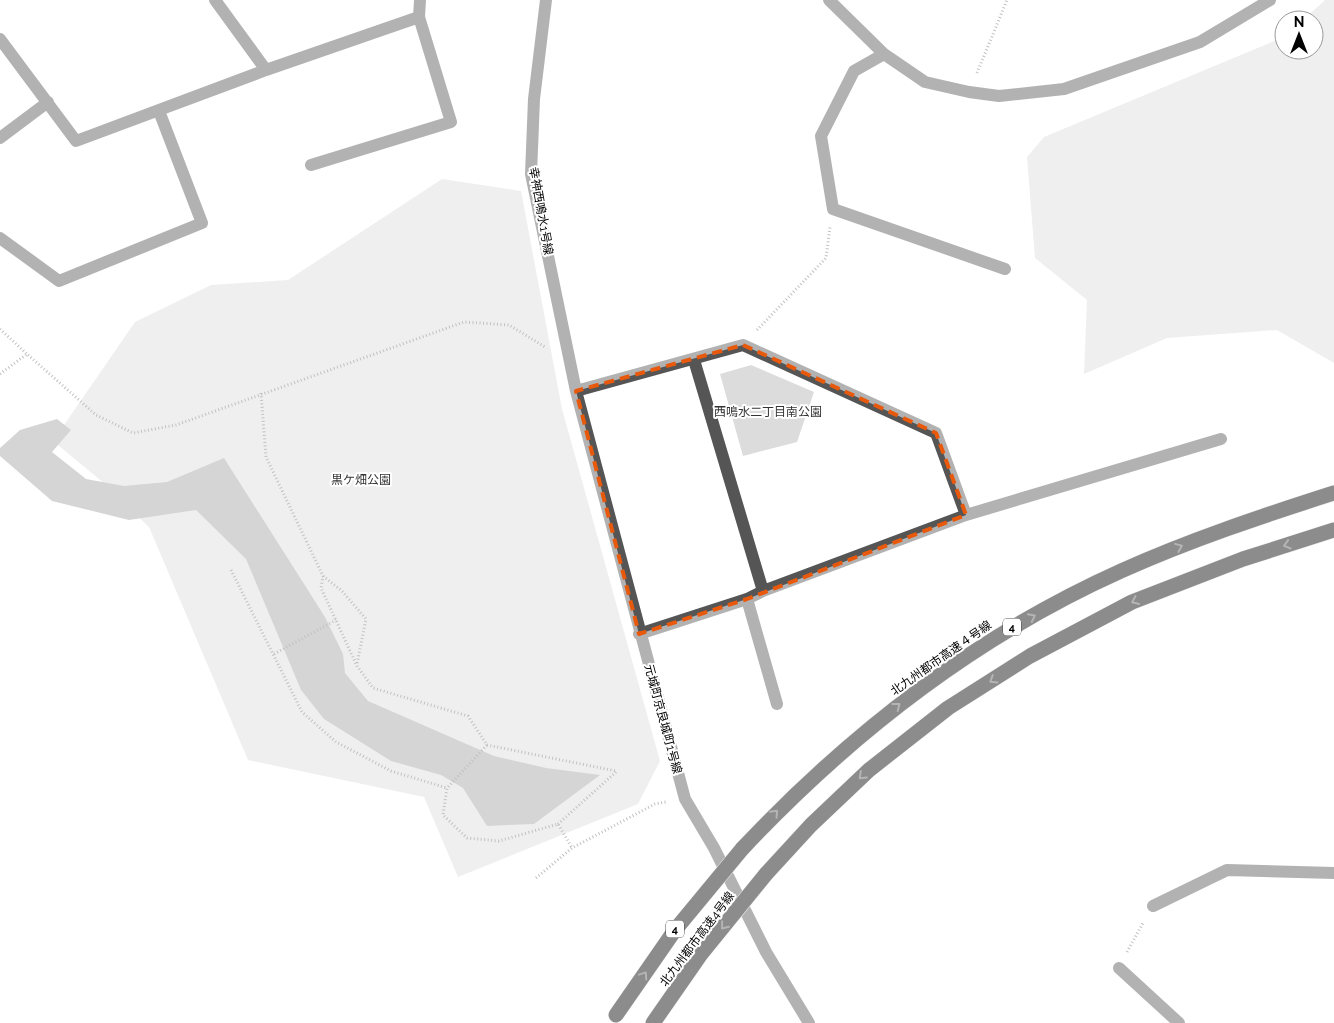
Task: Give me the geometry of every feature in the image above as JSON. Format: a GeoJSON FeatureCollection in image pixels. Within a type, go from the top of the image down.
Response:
{"type":"FeatureCollection","features":[{"type":"Feature","properties":{"kind":"highway","name":"北九州都市高速４号線"},"geometry":{"type":"LineString","coordinates":[[742,849],[786,802],[847,745],[926,684],[1011,628],[1120,571],[1232,526],[1334,493]]}},
{"type":"Feature","properties":{"kind":"highway","name":"北九州都市高速4号線"},"geometry":{"type":"LineString","coordinates":[[653,1023],[702,954],[766,874],[811,825],[869,770],[948,708],[1030,656],[1132,602],[1243,559],[1334,530]]}},
{"type":"Feature","properties":{"kind":"highway","name":"北九州都市高速4号線"},"geometry":{"type":"LineString","coordinates":[[614,1019],[675,930],[742,849]]}},
{"type":"Feature","properties":{"kind":"street"},"geometry":{"type":"LineString","coordinates":[[215,0],[266,70]]}},
{"type":"Feature","properties":{"kind":"street"},"geometry":{"type":"LineString","coordinates":[[311,165],[451,122],[419,17],[420,0]]}},
{"type":"Feature","properties":{"kind":"street","name":"幸神西鳴水1号線"},"geometry":{"type":"LineString","coordinates":[[546,0],[534,99],[532,174],[576,391]]}},
{"type":"Feature","properties":{"kind":"street"},"geometry":{"type":"LineString","coordinates":[[828,0],[884,54],[925,82],[969,92],[999,96],[1064,89],[1200,42],[1270,0]]}},
{"type":"Feature","properties":{"kind":"street"},"geometry":{"type":"LineString","coordinates":[[0,39],[76,141],[266,70],[419,17]]}},
{"type":"Feature","properties":{"kind":"street"},"geometry":{"type":"LineString","coordinates":[[884,54],[854,71],[821,136],[833,209],[1005,269]]}},
{"type":"Feature","properties":{"kind":"street"},"geometry":{"type":"LineString","coordinates":[[0,138],[48,102]]}},
{"type":"Feature","properties":{"kind":"street"},"geometry":{"type":"LineString","coordinates":[[0,238],[59,282],[202,223],[159,111]]}},
{"type":"Feature","properties":{"kind":"street"},"geometry":{"type":"LineString","coordinates":[[576,391],[743,345],[936,433],[966,515]]}},
{"type":"Feature","properties":{"kind":"street"},"geometry":{"type":"LineString","coordinates":[[694,360],[763,591]]}},
{"type":"Feature","properties":{"kind":"street","name":"元城町京良城町1号線"},"geometry":{"type":"LineString","coordinates":[[576,391],[685,799],[714,848],[766,952],[809,1023]]}},
{"type":"Feature","properties":{"kind":"street"},"geometry":{"type":"LineString","coordinates":[[640,634],[747,599],[763,591],[966,515],[1221,439]]}},
{"type":"Feature","properties":{"kind":"street"},"geometry":{"type":"LineString","coordinates":[[747,599],[777,704]]}},
{"type":"Feature","properties":{"kind":"street"},"geometry":{"type":"LineString","coordinates":[[1153,906],[1227,870],[1334,873]]}},
{"type":"Feature","properties":{"kind":"street"},"geometry":{"type":"LineString","coordinates":[[1119,968],[1179,1023]]}},
{"type":"Feature","properties":{"kind":"path"},"geometry":{"type":"LineString","coordinates":[[969,92],[1007,0]]}},
{"type":"Feature","properties":{"kind":"path"},"geometry":{"type":"LineString","coordinates":[[743,345],[826,258],[833,209]]}},
{"type":"Feature","properties":{"kind":"path"},"geometry":{"type":"LineString","coordinates":[[0,330],[96,415],[133,433],[176,425],[261,393],[464,322],[509,326],[544,346],[550,353]]}},
{"type":"Feature","properties":{"kind":"path"},"geometry":{"type":"LineString","coordinates":[[0,374],[28,354]]}},
{"type":"Feature","properties":{"kind":"path"},"geometry":{"type":"LineString","coordinates":[[261,393],[266,457],[323,576],[342,591],[366,619],[357,666]]}},
{"type":"Feature","properties":{"kind":"path"},"geometry":{"type":"LineString","coordinates":[[231,570],[302,712],[336,742],[391,771],[447,788]]}},
{"type":"Feature","properties":{"kind":"path"},"geometry":{"type":"LineString","coordinates":[[323,576],[321,588],[357,666],[373,688],[468,716],[487,745],[616,771],[558,824],[499,842],[467,838],[443,815],[447,788],[487,745]]}},
{"type":"Feature","properties":{"kind":"path"},"geometry":{"type":"LineString","coordinates":[[274,654],[336,620]]}},
{"type":"Feature","properties":{"kind":"path"},"geometry":{"type":"LineString","coordinates":[[536,878],[572,848],[655,804]]}},
{"type":"Feature","properties":{"kind":"path"},"geometry":{"type":"LineString","coordinates":[[558,824],[572,848]]}},
{"type":"Feature","properties":{"kind":"path"},"geometry":{"type":"LineString","coordinates":[[1119,968],[1153,906]]}},
{"type":"Feature","properties":{"kind":"highlighted area"},"geometry":{"type":"Polygon","coordinates":[[[743,345],[936,433],[966,515],[747,599],[639,634],[576,391],[743,345]]]}},
{"type":"Feature","properties":{"kind":"green space"},"geometry":{"type":"Polygon","coordinates":[[[1325,0],[1334,0],[1334,363],[1277,330],[1167,338],[1084,374],[1087,300],[1035,258],[1027,157],[1044,137],[1274,41],[1274,60],[1324,60],[1324,10],[1314,10],[1325,0]]]}},
{"type":"Feature","properties":{"kind":"green space","name":"黒ケ畑公園"},"geometry":{"type":"Polygon","coordinates":[[[442,179],[521,191],[562,409],[660,761],[638,804],[458,877],[424,797],[248,760],[149,527],[99,479],[53,441],[135,322],[211,285],[288,280],[442,179]]]}},
{"type":"Feature","properties":{"kind":"green space","name":"西鳴水二丁目南公園"},"geometry":{"type":"Polygon","coordinates":[[[751,365],[814,392],[797,442],[743,456],[720,374],[751,365]]]}},
{"type":"Feature","properties":{"kind":"shaded area"},"geometry":{"type":"Polygon","coordinates":[[[57,419],[71,430],[52,452],[86,479],[124,486],[167,482],[224,458],[325,617],[343,654],[345,673],[368,701],[494,756],[546,768],[600,775],[534,824],[487,826],[463,788],[441,775],[391,761],[324,719],[301,690],[246,559],[196,510],[129,520],[52,501],[0,456],[0,448],[20,430],[57,419]]]}}]}
